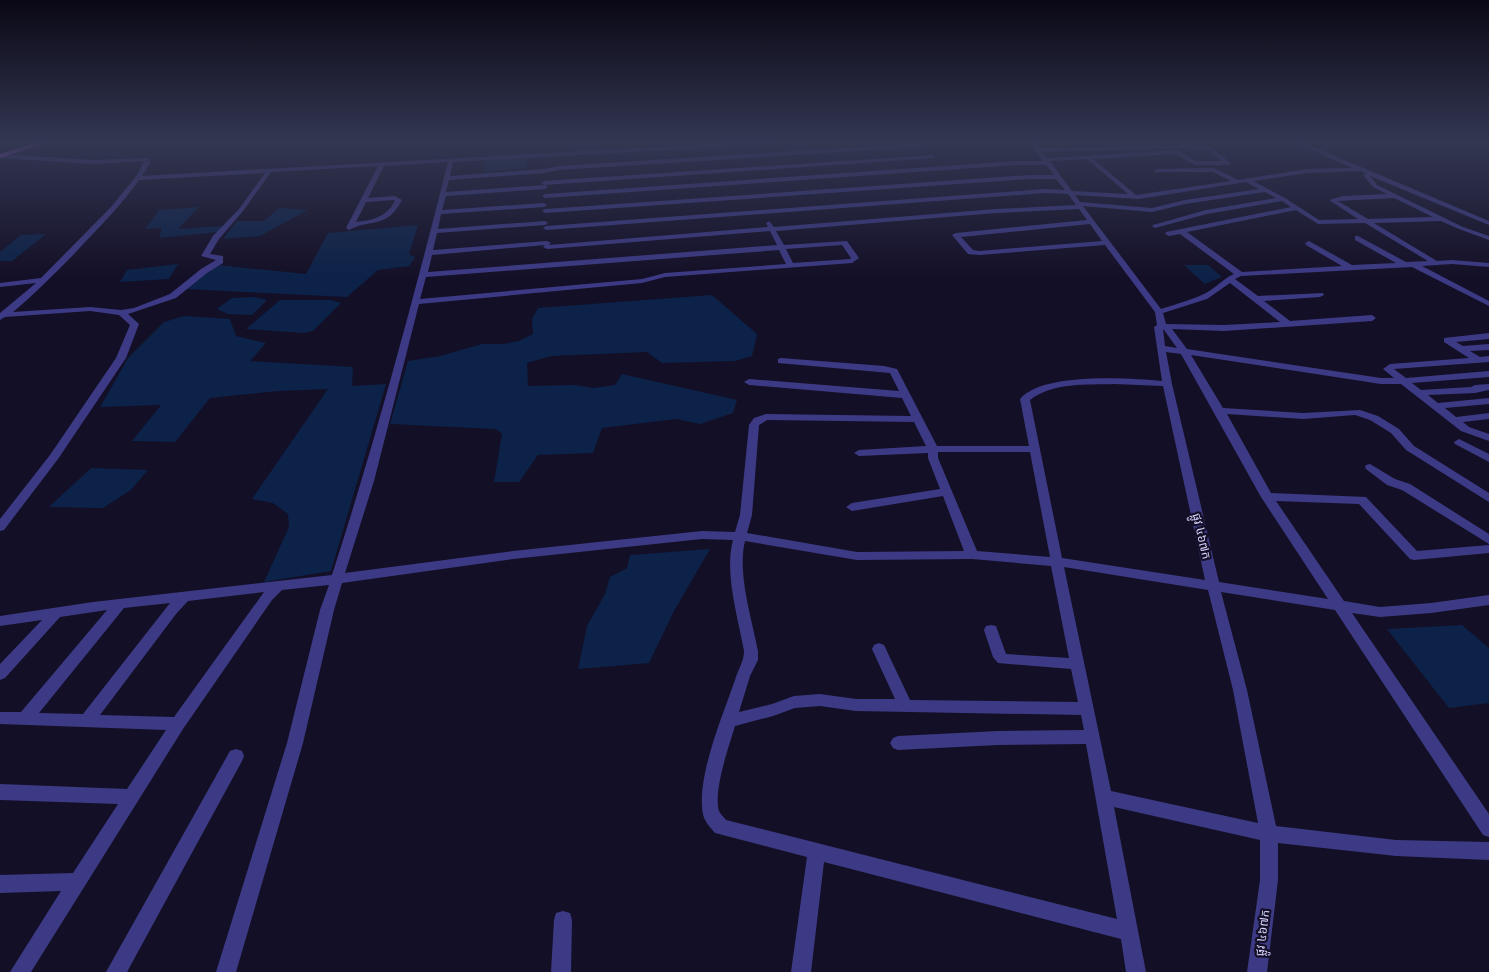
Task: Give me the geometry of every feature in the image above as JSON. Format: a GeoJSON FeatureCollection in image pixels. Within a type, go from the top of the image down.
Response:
{"type":"FeatureCollection","features":[{"type":"Feature","properties":{"kind":"street"},"geometry":{"type":"LineString","coordinates":[[1,316],[20,304],[131,187]]}},
{"type":"Feature","properties":{"kind":"street"},"geometry":{"type":"LineString","coordinates":[[1,316],[74,310],[105,310],[121,313],[157,303],[173,296],[204,271],[220,261],[220,258],[205,256],[216,238],[241,210],[257,187]]}},
{"type":"Feature","properties":{"kind":"street"},"geometry":{"type":"LineString","coordinates":[[363,200],[395,198],[399,200],[392,213],[380,221],[350,226],[363,200],[370,187]]}},
{"type":"Feature","properties":{"kind":"street"},"geometry":{"type":"LineString","coordinates":[[226,972],[295,742],[337,579],[368,482],[423,275],[444,187]]}},
{"type":"Feature","properties":{"kind":"street"},"geometry":{"type":"LineString","coordinates":[[442,194],[518,187]]}},
{"type":"Feature","properties":{"kind":"street"},"geometry":{"type":"LineString","coordinates":[[545,187],[544,208],[548,265]]}},
{"type":"Feature","properties":{"kind":"street"},"geometry":{"type":"LineString","coordinates":[[616,187],[633,259]]}},
{"type":"Feature","properties":{"kind":"street"},"geometry":{"type":"LineString","coordinates":[[545,196],[669,187]]}},
{"type":"Feature","properties":{"kind":"street"},"geometry":{"type":"LineString","coordinates":[[749,187],[790,265]]}},
{"type":"Feature","properties":{"kind":"street"},"geometry":{"type":"LineString","coordinates":[[437,212],[621,206],[886,187]]}},
{"type":"Feature","properties":{"kind":"street"},"geometry":{"type":"LineString","coordinates":[[968,187],[981,198]]}},
{"type":"Feature","properties":{"kind":"street","name":"ផ្លូវ ៤៦៧ក"},"geometry":{"type":"LineString","coordinates":[[1065,187],[1159,312],[1162,326],[1158,327],[1167,384],[1213,586],[1240,690],[1270,834],[1268,880],[1257,972]]}},
{"type":"Feature","properties":{"kind":"street"},"geometry":{"type":"LineString","coordinates":[[1124,187],[1135,197]]}},
{"type":"Feature","properties":{"kind":"street"},"geometry":{"type":"LineString","coordinates":[[428,252],[628,240],[772,228],[981,198],[1045,191],[1068,191],[1135,197],[1199,187]]}},
{"type":"Feature","properties":{"kind":"street"},"geometry":{"type":"LineString","coordinates":[[1261,187],[1283,199],[1318,222],[1442,218]]}},
{"type":"Feature","properties":{"kind":"street"},"geometry":{"type":"LineString","coordinates":[[1378,187],[1461,228],[1489,238]]}},
{"type":"Feature","properties":{"kind":"street"},"geometry":{"type":"LineString","coordinates":[[1406,187],[1489,223]]}},
{"type":"Feature","properties":{"kind":"street"},"geometry":{"type":"LineString","coordinates":[[877,188],[897,210]]}},
{"type":"Feature","properties":{"kind":"street"},"geometry":{"type":"LineString","coordinates":[[433,231],[624,222],[763,212],[1079,205],[1152,210],[1185,202],[1266,190]]}},
{"type":"Feature","properties":{"kind":"street"},"geometry":{"type":"LineString","coordinates":[[1166,193],[1227,221]]}},
{"type":"Feature","properties":{"kind":"street"},"geometry":{"type":"LineString","coordinates":[[1395,196],[1338,198],[1332,200],[1436,263]]}},
{"type":"Feature","properties":{"kind":"street"},"geometry":{"type":"LineString","coordinates":[[1155,226],[1206,212],[1283,199]]}},
{"type":"Feature","properties":{"kind":"street"},"geometry":{"type":"LineString","coordinates":[[1169,234],[1297,208]]}},
{"type":"Feature","properties":{"kind":"street"},"geometry":{"type":"LineString","coordinates":[[1092,222],[956,234],[971,252],[979,253],[1107,243]]}},
{"type":"Feature","properties":{"kind":"street"},"geometry":{"type":"LineString","coordinates":[[1182,232],[1240,274]]}},
{"type":"Feature","properties":{"kind":"street"},"geometry":{"type":"LineString","coordinates":[[1358,238],[1489,304]]}},
{"type":"Feature","properties":{"kind":"street"},"geometry":{"type":"LineString","coordinates":[[415,302],[642,281],[665,275],[852,261],[855,258],[844,243],[423,275]]}},
{"type":"Feature","properties":{"kind":"street"},"geometry":{"type":"LineString","coordinates":[[1309,243],[1351,268]]}},
{"type":"Feature","properties":{"kind":"street"},"geometry":{"type":"LineString","coordinates":[[663,256],[665,275]]}},
{"type":"Feature","properties":{"kind":"street"},"geometry":{"type":"LineString","coordinates":[[1159,312],[1196,300],[1218,289],[1229,278],[1240,274],[1460,262],[1489,265]]}},
{"type":"Feature","properties":{"kind":"street"},"geometry":{"type":"LineString","coordinates":[[1229,278],[1288,324]]}},
{"type":"Feature","properties":{"kind":"street"},"geometry":{"type":"LineString","coordinates":[[0,285],[44,280]]}},
{"type":"Feature","properties":{"kind":"street"},"geometry":{"type":"LineString","coordinates":[[1256,299],[1320,295]]}},
{"type":"Feature","properties":{"kind":"street"},"geometry":{"type":"LineString","coordinates":[[0,305],[20,304]]}},
{"type":"Feature","properties":{"kind":"street"},"geometry":{"type":"LineString","coordinates":[[0,527],[54,457],[121,358],[135,324],[121,313]]}},
{"type":"Feature","properties":{"kind":"street"},"geometry":{"type":"LineString","coordinates":[[1162,326],[1224,328],[1372,318]]}},
{"type":"Feature","properties":{"kind":"street"},"geometry":{"type":"LineString","coordinates":[[1162,326],[1167,328],[1184,351],[1267,497],[1489,829]]}},
{"type":"Feature","properties":{"kind":"street"},"geometry":{"type":"LineString","coordinates":[[1489,336],[1447,340],[1489,367]]}},
{"type":"Feature","properties":{"kind":"street"},"geometry":{"type":"LineString","coordinates":[[1460,349],[1489,347]]}},
{"type":"Feature","properties":{"kind":"street"},"geometry":{"type":"LineString","coordinates":[[1161,348],[1366,379],[1405,381],[1489,374]]}},
{"type":"Feature","properties":{"kind":"street"},"geometry":{"type":"LineString","coordinates":[[1489,360],[1390,367],[1391,371],[1465,429],[1489,438]]}},
{"type":"Feature","properties":{"kind":"street"},"geometry":{"type":"LineString","coordinates":[[781,361],[891,370],[897,374],[933,449],[933,458],[972,555]]}},
{"type":"Feature","properties":{"kind":"street"},"geometry":{"type":"LineString","coordinates":[[1136,972],[1093,737],[1025,399],[1028,394],[1036,391],[1082,382],[1136,380],[1167,384]]}},
{"type":"Feature","properties":{"kind":"street"},"geometry":{"type":"LineString","coordinates":[[750,382],[907,394]]}},
{"type":"Feature","properties":{"kind":"street"},"geometry":{"type":"LineString","coordinates":[[1419,393],[1474,390],[1475,388],[1489,386]]}},
{"type":"Feature","properties":{"kind":"street"},"geometry":{"type":"LineString","coordinates":[[1438,406],[1489,401]]}},
{"type":"Feature","properties":{"kind":"street"},"geometry":{"type":"LineString","coordinates":[[1219,411],[1303,416],[1356,412],[1364,414],[1394,431],[1410,448],[1489,498]]}},
{"type":"Feature","properties":{"kind":"street"},"geometry":{"type":"LineString","coordinates":[[1454,420],[1489,416]]}},
{"type":"Feature","properties":{"kind":"street"},"geometry":{"type":"LineString","coordinates":[[919,419],[766,417],[754,424],[746,515],[736,552],[737,576],[751,660],[743,676],[715,765],[710,800],[711,815],[721,828],[1130,932]]}},
{"type":"Feature","properties":{"kind":"street"},"geometry":{"type":"LineString","coordinates":[[1459,442],[1489,459]]}},
{"type":"Feature","properties":{"kind":"street"},"geometry":{"type":"LineString","coordinates":[[859,453],[933,449],[1034,449]]}},
{"type":"Feature","properties":{"kind":"street"},"geometry":{"type":"LineString","coordinates":[[1370,467],[1391,482],[1406,487],[1489,540]]}},
{"type":"Feature","properties":{"kind":"street"},"geometry":{"type":"LineString","coordinates":[[852,507],[947,492]]}},
{"type":"Feature","properties":{"kind":"street"},"geometry":{"type":"LineString","coordinates":[[1267,497],[1362,500],[1414,556],[1489,549]]}},
{"type":"Feature","properties":{"kind":"street"},"geometry":{"type":"LineString","coordinates":[[0,621],[56,612],[337,579],[513,555],[702,535],[739,536],[857,556],[972,555],[1058,562],[1380,612],[1431,608],[1489,600]]}},
{"type":"Feature","properties":{"kind":"street"},"geometry":{"type":"LineString","coordinates":[[20,972],[178,724],[267,597],[278,586]]}},
{"type":"Feature","properties":{"kind":"street"},"geometry":{"type":"LineString","coordinates":[[87,721],[171,610],[184,597]]}},
{"type":"Feature","properties":{"kind":"street"},"geometry":{"type":"LineString","coordinates":[[24,719],[120,604]]}},
{"type":"Feature","properties":{"kind":"street"},"geometry":{"type":"LineString","coordinates":[[0,674],[56,612]]}},
{"type":"Feature","properties":{"kind":"street"},"geometry":{"type":"LineString","coordinates":[[991,630],[1000,657],[1004,659],[1077,664]]}},
{"type":"Feature","properties":{"kind":"street"},"geometry":{"type":"LineString","coordinates":[[879,649],[904,705]]}},
{"type":"Feature","properties":{"kind":"street"},"geometry":{"type":"LineString","coordinates":[[730,721],[773,710],[794,702],[820,700],[856,705],[1087,709]]}},
{"type":"Feature","properties":{"kind":"street"},"geometry":{"type":"LineString","coordinates":[[0,718],[178,724]]}},
{"type":"Feature","properties":{"kind":"street"},"geometry":{"type":"LineString","coordinates":[[898,743],[998,738],[1093,737]]}},
{"type":"Feature","properties":{"kind":"street"},"geometry":{"type":"LineString","coordinates":[[116,972],[236,756]]}},
{"type":"Feature","properties":{"kind":"street"},"geometry":{"type":"LineString","coordinates":[[0,792],[131,797]]}},
{"type":"Feature","properties":{"kind":"street"},"geometry":{"type":"LineString","coordinates":[[1103,797],[1270,834],[1396,848],[1489,851]]}},
{"type":"Feature","properties":{"kind":"street"},"geometry":{"type":"LineString","coordinates":[[801,972],[816,853]]}},
{"type":"Feature","properties":{"kind":"street"},"geometry":{"type":"LineString","coordinates":[[0,884],[78,882]]}},
{"type":"Feature","properties":{"kind":"street"},"geometry":{"type":"LineString","coordinates":[[561,972],[563,920]]}},
{"type":"Feature","properties":{"kind":"water"},"geometry":{"type":"Polygon","coordinates":[[[199,207],[178,229],[223,226],[218,232],[159,238],[162,228],[145,229],[159,210],[199,207]]]}},
{"type":"Feature","properties":{"kind":"water"},"geometry":{"type":"Polygon","coordinates":[[[278,209],[308,210],[260,236],[223,239],[237,221],[264,221],[278,209]]]}},
{"type":"Feature","properties":{"kind":"water"},"geometry":{"type":"Polygon","coordinates":[[[418,225],[409,254],[415,257],[409,266],[378,270],[347,297],[185,289],[218,265],[306,274],[328,233],[418,225]]]}},
{"type":"Feature","properties":{"kind":"water"},"geometry":{"type":"Polygon","coordinates":[[[46,234],[12,261],[0,261],[0,252],[21,235],[46,234]]]}},
{"type":"Feature","properties":{"kind":"water"},"geometry":{"type":"Polygon","coordinates":[[[178,264],[169,279],[120,282],[127,270],[178,264]]]}},
{"type":"Feature","properties":{"kind":"water"},"geometry":{"type":"Polygon","coordinates":[[[1184,265],[1208,265],[1222,277],[1205,284],[1184,265]]]}},
{"type":"Feature","properties":{"kind":"water"},"geometry":{"type":"Polygon","coordinates":[[[712,295],[757,334],[752,356],[735,361],[662,363],[647,352],[551,356],[527,363],[528,386],[575,385],[593,388],[615,385],[622,374],[737,400],[733,413],[700,424],[676,419],[602,428],[593,453],[538,455],[519,482],[494,482],[502,434],[496,429],[390,424],[408,361],[440,356],[482,344],[503,344],[519,341],[533,334],[532,319],[538,308],[712,295]]]}},
{"type":"Feature","properties":{"kind":"water"},"geometry":{"type":"Polygon","coordinates":[[[255,297],[267,300],[252,315],[228,314],[217,309],[232,298],[255,297]]]}},
{"type":"Feature","properties":{"kind":"water"},"geometry":{"type":"Polygon","coordinates":[[[280,300],[330,300],[341,303],[313,331],[304,333],[246,329],[280,300]]]}},
{"type":"Feature","properties":{"kind":"water"},"geometry":{"type":"Polygon","coordinates":[[[184,316],[230,319],[236,336],[266,343],[250,361],[353,367],[352,386],[386,384],[331,571],[264,582],[289,527],[288,514],[273,503],[252,499],[328,389],[279,391],[210,398],[175,442],[132,441],[161,405],[100,407],[128,358],[164,322],[184,316]]]}},
{"type":"Feature","properties":{"kind":"water"},"geometry":{"type":"Polygon","coordinates":[[[91,468],[148,470],[131,490],[103,508],[49,507],[91,468]]]}},
{"type":"Feature","properties":{"kind":"water"},"geometry":{"type":"Polygon","coordinates":[[[710,549],[674,611],[649,663],[578,669],[587,626],[605,594],[610,577],[627,568],[630,555],[710,549]]]}},
{"type":"Feature","properties":{"kind":"water"},"geometry":{"type":"Polygon","coordinates":[[[1462,625],[1489,648],[1489,703],[1449,708],[1387,629],[1462,625]]]}}]}
